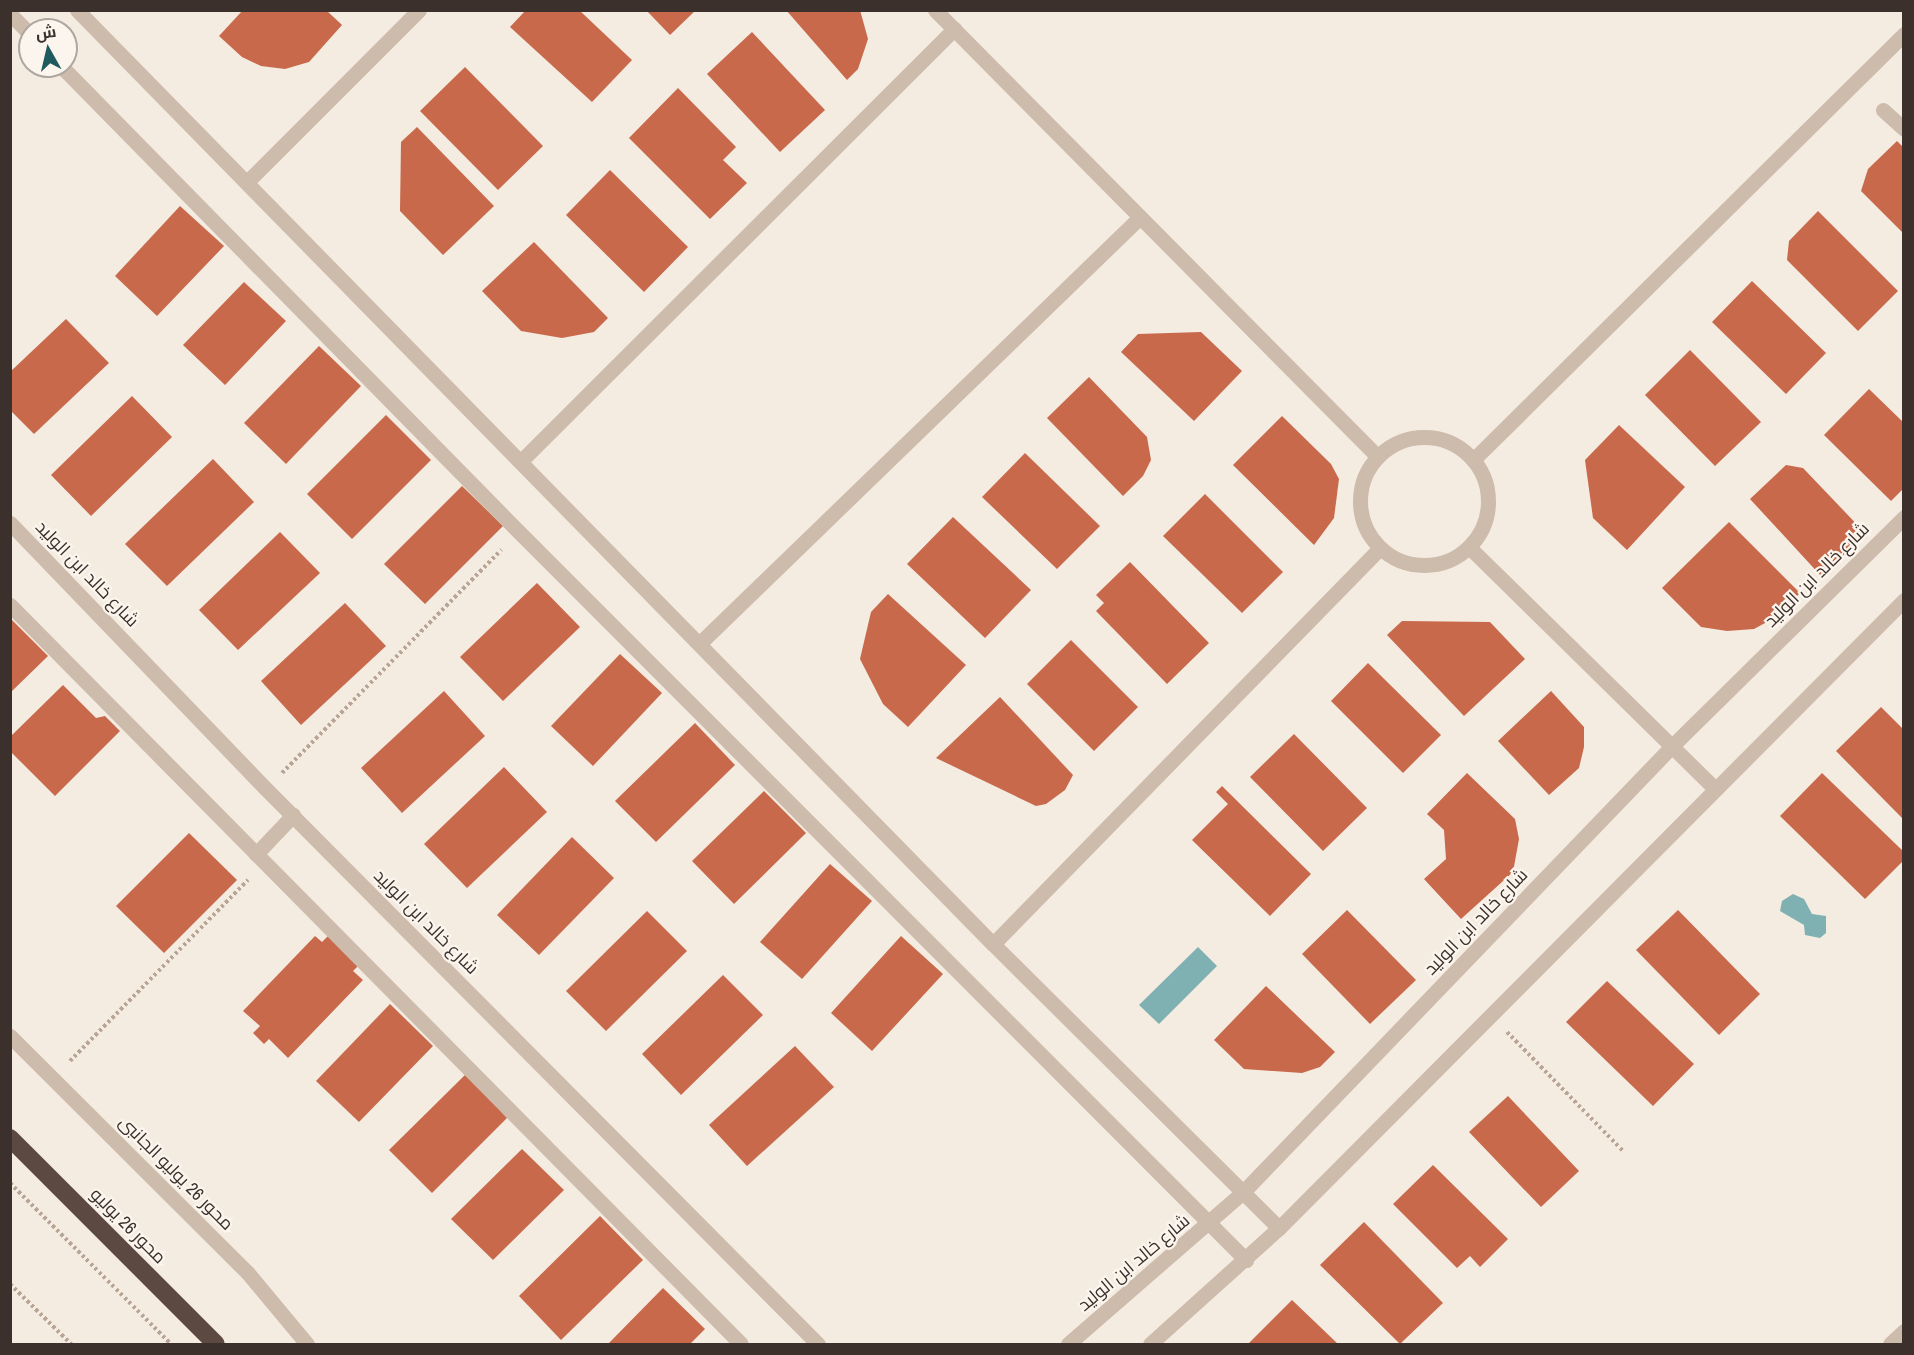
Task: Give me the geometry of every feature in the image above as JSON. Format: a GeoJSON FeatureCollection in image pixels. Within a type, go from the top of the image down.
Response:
{"type":"FeatureCollection","features":[{"type":"Feature","properties":{"kind":"highway","name":"محور 26 يوليو"},"geometry":{"type":"LineString","coordinates":[[10,1138],[216,1344]]}},
{"type":"Feature","properties":{"kind":"street"},"geometry":{"type":"LineString","coordinates":[[77,10],[993,944],[1279,1228]]}},
{"type":"Feature","properties":{"kind":"street"},"geometry":{"type":"LineString","coordinates":[[247,182],[419,10]]}},
{"type":"Feature","properties":{"kind":"street"},"geometry":{"type":"LineString","coordinates":[[935,10],[1377,456]]}},
{"type":"Feature","properties":{"kind":"street"},"geometry":{"type":"LineString","coordinates":[[521,461],[954,29]]}},
{"type":"Feature","properties":{"kind":"street"},"geometry":{"type":"LineString","coordinates":[[1473,460],[1904,34]]}},
{"type":"Feature","properties":{"kind":"street"},"geometry":{"type":"LineString","coordinates":[[73,78],[519,532],[1246,1260]]}},
{"type":"Feature","properties":{"kind":"street"},"geometry":{"type":"LineString","coordinates":[[1883,110],[1904,129]]}},
{"type":"Feature","properties":{"kind":"street"},"geometry":{"type":"LineString","coordinates":[[700,643],[1140,217]]}},
{"type":"Feature","properties":{"kind":"street"},"geometry":{"type":"LineString","coordinates":[[1415,438],[1437,438],[1456,446],[1473,460],[1488,494],[1488,514],[1469,547],[1453,559],[1415,566],[1395,560],[1379,549],[1367,532],[1359,503],[1365,473],[1377,456],[1395,444],[1415,438]]}},
{"type":"Feature","properties":{"kind":"street","name":"شارع خالد ابن الوليد"},"geometry":{"type":"LineString","coordinates":[[1068,1344],[1209,1225],[1243,1192],[1672,746],[1904,517]]}},
{"type":"Feature","properties":{"kind":"street","name":"شارع خالد ابن الوليد"},"geometry":{"type":"LineString","coordinates":[[10,523],[266,789],[818,1344]]}},
{"type":"Feature","properties":{"kind":"street"},"geometry":{"type":"LineString","coordinates":[[1469,547],[1714,788]]}},
{"type":"Feature","properties":{"kind":"street"},"geometry":{"type":"LineString","coordinates":[[993,944],[1379,549]]}},
{"type":"Feature","properties":{"kind":"street"},"geometry":{"type":"LineString","coordinates":[[1150,1344],[1279,1228],[1489,1014],[1904,600]]}},
{"type":"Feature","properties":{"kind":"street"},"geometry":{"type":"LineString","coordinates":[[10,605],[741,1344]]}},
{"type":"Feature","properties":{"kind":"street"},"geometry":{"type":"LineString","coordinates":[[261,858],[292,815]]}},
{"type":"Feature","properties":{"kind":"street","name":"محور 26 يوليو الجانبى"},"geometry":{"type":"LineString","coordinates":[[10,1036],[247,1272],[308,1344]]}},
{"type":"Feature","properties":{"kind":"street"},"geometry":{"type":"LineString","coordinates":[[1890,1344],[1904,1331]]}},
{"type":"Feature","properties":{"kind":"path"},"geometry":{"type":"LineString","coordinates":[[266,789],[519,532]]}},
{"type":"Feature","properties":{"kind":"path"},"geometry":{"type":"LineString","coordinates":[[53,1078],[261,858]]}},
{"type":"Feature","properties":{"kind":"path"},"geometry":{"type":"LineString","coordinates":[[1489,1014],[1623,1151]]}},
{"type":"Feature","properties":{"kind":"path"},"geometry":{"type":"LineString","coordinates":[[10,1183],[171,1344]]}},
{"type":"Feature","properties":{"kind":"path"},"geometry":{"type":"LineString","coordinates":[[10,1284],[71,1344]]}},
{"type":"Feature","properties":{"kind":"water"},"geometry":{"type":"Polygon","coordinates":[[[1793,894],[1804,899],[1812,914],[1826,916],[1826,933],[1820,938],[1805,935],[1804,925],[1780,911],[1782,901],[1793,894]]]}},
{"type":"Feature","properties":{"kind":"water"},"geometry":{"type":"Polygon","coordinates":[[[1198,947],[1217,966],[1159,1024],[1139,1005],[1198,947]]]}},
{"type":"Feature","properties":{"kind":"building"},"geometry":{"type":"Polygon","coordinates":[[[243,10],[326,10],[342,25],[309,62],[285,69],[261,66],[242,57],[219,36],[243,10]]]}},
{"type":"Feature","properties":{"kind":"building"},"geometry":{"type":"Polygon","coordinates":[[[526,10],[579,10],[632,60],[592,102],[510,27],[526,10]]]}},
{"type":"Feature","properties":{"kind":"building"},"geometry":{"type":"Polygon","coordinates":[[[646,10],[696,10],[670,35],[646,10]]]}},
{"type":"Feature","properties":{"kind":"building"},"geometry":{"type":"Polygon","coordinates":[[[786,10],[860,10],[868,39],[858,69],[847,80],[786,10]]]}},
{"type":"Feature","properties":{"kind":"building"},"geometry":{"type":"Polygon","coordinates":[[[752,32],[825,110],[780,152],[707,74],[752,32]]]}},
{"type":"Feature","properties":{"kind":"building"},"geometry":{"type":"Polygon","coordinates":[[[465,67],[543,146],[498,190],[420,111],[465,67]]]}},
{"type":"Feature","properties":{"kind":"building"},"geometry":{"type":"Polygon","coordinates":[[[678,88],[736,147],[723,160],[747,183],[710,219],[629,138],[678,88]]]}},
{"type":"Feature","properties":{"kind":"building"},"geometry":{"type":"Polygon","coordinates":[[[417,127],[494,206],[443,255],[400,211],[401,142],[417,127]]]}},
{"type":"Feature","properties":{"kind":"building"},"geometry":{"type":"Polygon","coordinates":[[[1897,141],[1904,148],[1904,234],[1861,191],[1868,169],[1897,141]]]}},
{"type":"Feature","properties":{"kind":"building"},"geometry":{"type":"Polygon","coordinates":[[[610,170],[688,247],[644,292],[566,215],[610,170]]]}},
{"type":"Feature","properties":{"kind":"building"},"geometry":{"type":"Polygon","coordinates":[[[180,206],[224,246],[157,316],[115,276],[180,206]]]}},
{"type":"Feature","properties":{"kind":"building"},"geometry":{"type":"Polygon","coordinates":[[[1818,211],[1898,291],[1858,331],[1787,260],[1789,241],[1818,211]]]}},
{"type":"Feature","properties":{"kind":"building"},"geometry":{"type":"Polygon","coordinates":[[[534,242],[608,318],[594,332],[562,338],[521,331],[482,291],[534,242]]]}},
{"type":"Feature","properties":{"kind":"building"},"geometry":{"type":"Polygon","coordinates":[[[1752,281],[1826,353],[1786,394],[1712,322],[1752,281]]]}},
{"type":"Feature","properties":{"kind":"building"},"geometry":{"type":"Polygon","coordinates":[[[244,282],[286,321],[225,385],[183,345],[244,282]]]}},
{"type":"Feature","properties":{"kind":"building"},"geometry":{"type":"Polygon","coordinates":[[[66,319],[109,363],[34,434],[10,410],[10,372],[66,319]]]}},
{"type":"Feature","properties":{"kind":"building"},"geometry":{"type":"Polygon","coordinates":[[[1201,332],[1242,371],[1194,421],[1121,352],[1138,334],[1201,332]]]}},
{"type":"Feature","properties":{"kind":"building"},"geometry":{"type":"Polygon","coordinates":[[[319,346],[361,386],[286,464],[244,423],[319,346]]]}},
{"type":"Feature","properties":{"kind":"building"},"geometry":{"type":"Polygon","coordinates":[[[1690,350],[1761,422],[1715,466],[1645,395],[1690,350]]]}},
{"type":"Feature","properties":{"kind":"building"},"geometry":{"type":"Polygon","coordinates":[[[1089,377],[1147,437],[1151,460],[1143,476],[1123,496],[1047,418],[1089,377]]]}},
{"type":"Feature","properties":{"kind":"building"},"geometry":{"type":"Polygon","coordinates":[[[1869,389],[1904,423],[1904,488],[1891,501],[1824,435],[1869,389]]]}},
{"type":"Feature","properties":{"kind":"building"},"geometry":{"type":"Polygon","coordinates":[[[132,396],[172,437],[91,516],[51,475],[132,396]]]}},
{"type":"Feature","properties":{"kind":"building"},"geometry":{"type":"Polygon","coordinates":[[[386,415],[431,460],[352,539],[307,494],[386,415]]]}},
{"type":"Feature","properties":{"kind":"building"},"geometry":{"type":"Polygon","coordinates":[[[1282,416],[1331,464],[1339,479],[1334,518],[1314,545],[1233,465],[1282,416]]]}},
{"type":"Feature","properties":{"kind":"building"},"geometry":{"type":"Polygon","coordinates":[[[1619,425],[1685,487],[1627,550],[1593,518],[1585,460],[1619,425]]]}},
{"type":"Feature","properties":{"kind":"building"},"geometry":{"type":"Polygon","coordinates":[[[1025,453],[1100,526],[1057,569],[982,497],[1025,453]]]}},
{"type":"Feature","properties":{"kind":"building"},"geometry":{"type":"Polygon","coordinates":[[[213,459],[254,502],[167,586],[125,544],[213,459]]]}},
{"type":"Feature","properties":{"kind":"building"},"geometry":{"type":"Polygon","coordinates":[[[1786,465],[1803,468],[1866,534],[1821,576],[1750,499],[1786,465]]]}},
{"type":"Feature","properties":{"kind":"building"},"geometry":{"type":"Polygon","coordinates":[[[462,486],[503,526],[425,604],[384,564],[462,486]]]}},
{"type":"Feature","properties":{"kind":"building"},"geometry":{"type":"Polygon","coordinates":[[[1205,494],[1283,572],[1242,613],[1163,536],[1205,494]]]}},
{"type":"Feature","properties":{"kind":"building"},"geometry":{"type":"Polygon","coordinates":[[[953,517],[1031,590],[985,638],[907,564],[953,517]]]}},
{"type":"Feature","properties":{"kind":"building"},"geometry":{"type":"Polygon","coordinates":[[[1729,522],[1800,593],[1776,617],[1754,629],[1727,631],[1701,627],[1662,588],[1729,522]]]}},
{"type":"Feature","properties":{"kind":"building"},"geometry":{"type":"Polygon","coordinates":[[[280,532],[320,573],[238,650],[199,610],[280,532]]]}},
{"type":"Feature","properties":{"kind":"building"},"geometry":{"type":"Polygon","coordinates":[[[1130,562],[1209,643],[1167,684],[1096,611],[1104,603],[1096,595],[1130,562]]]}},
{"type":"Feature","properties":{"kind":"building"},"geometry":{"type":"Polygon","coordinates":[[[537,583],[580,627],[503,701],[460,657],[537,583]]]}},
{"type":"Feature","properties":{"kind":"building"},"geometry":{"type":"Polygon","coordinates":[[[888,594],[966,665],[908,727],[883,704],[860,659],[871,612],[888,594]]]}},
{"type":"Feature","properties":{"kind":"building"},"geometry":{"type":"Polygon","coordinates":[[[345,603],[386,646],[301,725],[261,681],[345,603]]]}},
{"type":"Feature","properties":{"kind":"building"},"geometry":{"type":"Polygon","coordinates":[[[10,618],[48,656],[10,693],[10,618]]]}},
{"type":"Feature","properties":{"kind":"building"},"geometry":{"type":"Polygon","coordinates":[[[1402,621],[1490,622],[1525,659],[1464,716],[1387,635],[1402,621]]]}},
{"type":"Feature","properties":{"kind":"building"},"geometry":{"type":"Polygon","coordinates":[[[1071,640],[1138,707],[1094,751],[1027,684],[1071,640]]]}},
{"type":"Feature","properties":{"kind":"building"},"geometry":{"type":"Polygon","coordinates":[[[620,654],[662,693],[593,766],[551,726],[620,654]]]}},
{"type":"Feature","properties":{"kind":"building"},"geometry":{"type":"Polygon","coordinates":[[[1368,663],[1441,735],[1403,773],[1331,701],[1368,663]]]}},
{"type":"Feature","properties":{"kind":"building"},"geometry":{"type":"Polygon","coordinates":[[[63,685],[96,718],[105,716],[120,731],[55,796],[10,751],[10,737],[63,685]]]}},
{"type":"Feature","properties":{"kind":"building"},"geometry":{"type":"Polygon","coordinates":[[[444,691],[485,736],[402,813],[361,768],[444,691]]]}},
{"type":"Feature","properties":{"kind":"building"},"geometry":{"type":"Polygon","coordinates":[[[1551,691],[1584,727],[1584,747],[1579,768],[1549,795],[1498,741],[1551,691]]]}},
{"type":"Feature","properties":{"kind":"building"},"geometry":{"type":"Polygon","coordinates":[[[1000,697],[1073,775],[1065,790],[1046,804],[1036,806],[936,758],[1000,697]]]}},
{"type":"Feature","properties":{"kind":"building"},"geometry":{"type":"Polygon","coordinates":[[[1881,707],[1904,730],[1904,820],[1836,751],[1881,707]]]}},
{"type":"Feature","properties":{"kind":"building"},"geometry":{"type":"Polygon","coordinates":[[[695,723],[735,765],[656,842],[615,801],[695,723]]]}},
{"type":"Feature","properties":{"kind":"building"},"geometry":{"type":"Polygon","coordinates":[[[1294,734],[1367,808],[1323,851],[1250,777],[1294,734]]]}},
{"type":"Feature","properties":{"kind":"building"},"geometry":{"type":"Polygon","coordinates":[[[504,767],[547,812],[467,888],[424,844],[504,767]]]}},
{"type":"Feature","properties":{"kind":"building"},"geometry":{"type":"Polygon","coordinates":[[[1467,773],[1515,819],[1519,839],[1513,872],[1461,919],[1424,879],[1446,859],[1444,830],[1427,814],[1467,773]]]}},
{"type":"Feature","properties":{"kind":"building"},"geometry":{"type":"Polygon","coordinates":[[[1822,773],[1904,852],[1904,860],[1865,899],[1780,816],[1822,773]]]}},
{"type":"Feature","properties":{"kind":"building"},"geometry":{"type":"Polygon","coordinates":[[[1222,786],[1311,874],[1270,916],[1192,840],[1228,804],[1216,792],[1222,786]]]}},
{"type":"Feature","properties":{"kind":"building"},"geometry":{"type":"Polygon","coordinates":[[[764,791],[806,833],[734,904],[692,861],[764,791]]]}},
{"type":"Feature","properties":{"kind":"building"},"geometry":{"type":"Polygon","coordinates":[[[189,833],[237,880],[164,953],[116,906],[189,833]]]}},
{"type":"Feature","properties":{"kind":"building"},"geometry":{"type":"Polygon","coordinates":[[[572,837],[614,878],[539,955],[497,915],[572,837]]]}},
{"type":"Feature","properties":{"kind":"building"},"geometry":{"type":"Polygon","coordinates":[[[830,864],[872,901],[802,979],[760,942],[830,864]]]}},
{"type":"Feature","properties":{"kind":"building"},"geometry":{"type":"Polygon","coordinates":[[[1347,910],[1416,980],[1370,1024],[1302,954],[1347,910]]]}},
{"type":"Feature","properties":{"kind":"building"},"geometry":{"type":"Polygon","coordinates":[[[1678,910],[1760,994],[1719,1035],[1636,950],[1678,910]]]}},
{"type":"Feature","properties":{"kind":"building"},"geometry":{"type":"Polygon","coordinates":[[[647,911],[687,951],[606,1031],[566,991],[647,911]]]}},
{"type":"Feature","properties":{"kind":"building"},"geometry":{"type":"Polygon","coordinates":[[[330,934],[361,963],[353,971],[363,980],[288,1058],[269,1039],[264,1044],[253,1033],[260,1026],[243,1011],[315,936],[322,942],[330,934]]]}},
{"type":"Feature","properties":{"kind":"building"},"geometry":{"type":"Polygon","coordinates":[[[901,936],[943,974],[872,1051],[831,1013],[901,936]]]}},
{"type":"Feature","properties":{"kind":"building"},"geometry":{"type":"Polygon","coordinates":[[[723,975],[763,1015],[681,1095],[642,1054],[723,975]]]}},
{"type":"Feature","properties":{"kind":"building"},"geometry":{"type":"Polygon","coordinates":[[[1607,981],[1694,1064],[1653,1106],[1566,1022],[1607,981]]]}},
{"type":"Feature","properties":{"kind":"building"},"geometry":{"type":"Polygon","coordinates":[[[1266,986],[1335,1052],[1320,1067],[1302,1073],[1244,1069],[1214,1040],[1266,986]]]}},
{"type":"Feature","properties":{"kind":"building"},"geometry":{"type":"Polygon","coordinates":[[[390,1004],[433,1046],[359,1122],[316,1081],[390,1004]]]}},
{"type":"Feature","properties":{"kind":"building"},"geometry":{"type":"Polygon","coordinates":[[[795,1046],[834,1087],[747,1166],[709,1125],[795,1046]]]}},
{"type":"Feature","properties":{"kind":"building"},"geometry":{"type":"Polygon","coordinates":[[[467,1073],[507,1118],[432,1193],[389,1150],[467,1073]]]}},
{"type":"Feature","properties":{"kind":"building"},"geometry":{"type":"Polygon","coordinates":[[[1508,1096],[1579,1171],[1541,1207],[1469,1132],[1508,1096]]]}},
{"type":"Feature","properties":{"kind":"building"},"geometry":{"type":"Polygon","coordinates":[[[522,1149],[564,1190],[493,1260],[451,1219],[522,1149]]]}},
{"type":"Feature","properties":{"kind":"building"},"geometry":{"type":"Polygon","coordinates":[[[1433,1165],[1508,1239],[1480,1267],[1470,1256],[1457,1268],[1393,1204],[1433,1165]]]}},
{"type":"Feature","properties":{"kind":"building"},"geometry":{"type":"Polygon","coordinates":[[[600,1216],[643,1260],[561,1340],[519,1296],[600,1216]]]}},
{"type":"Feature","properties":{"kind":"building"},"geometry":{"type":"Polygon","coordinates":[[[1364,1222],[1443,1303],[1400,1344],[1320,1265],[1364,1222]]]}},
{"type":"Feature","properties":{"kind":"building"},"geometry":{"type":"Polygon","coordinates":[[[663,1288],[705,1329],[690,1344],[608,1344],[663,1288]]]}},
{"type":"Feature","properties":{"kind":"building"},"geometry":{"type":"Polygon","coordinates":[[[1292,1300],[1338,1344],[1248,1344],[1292,1300]]]}}]}
